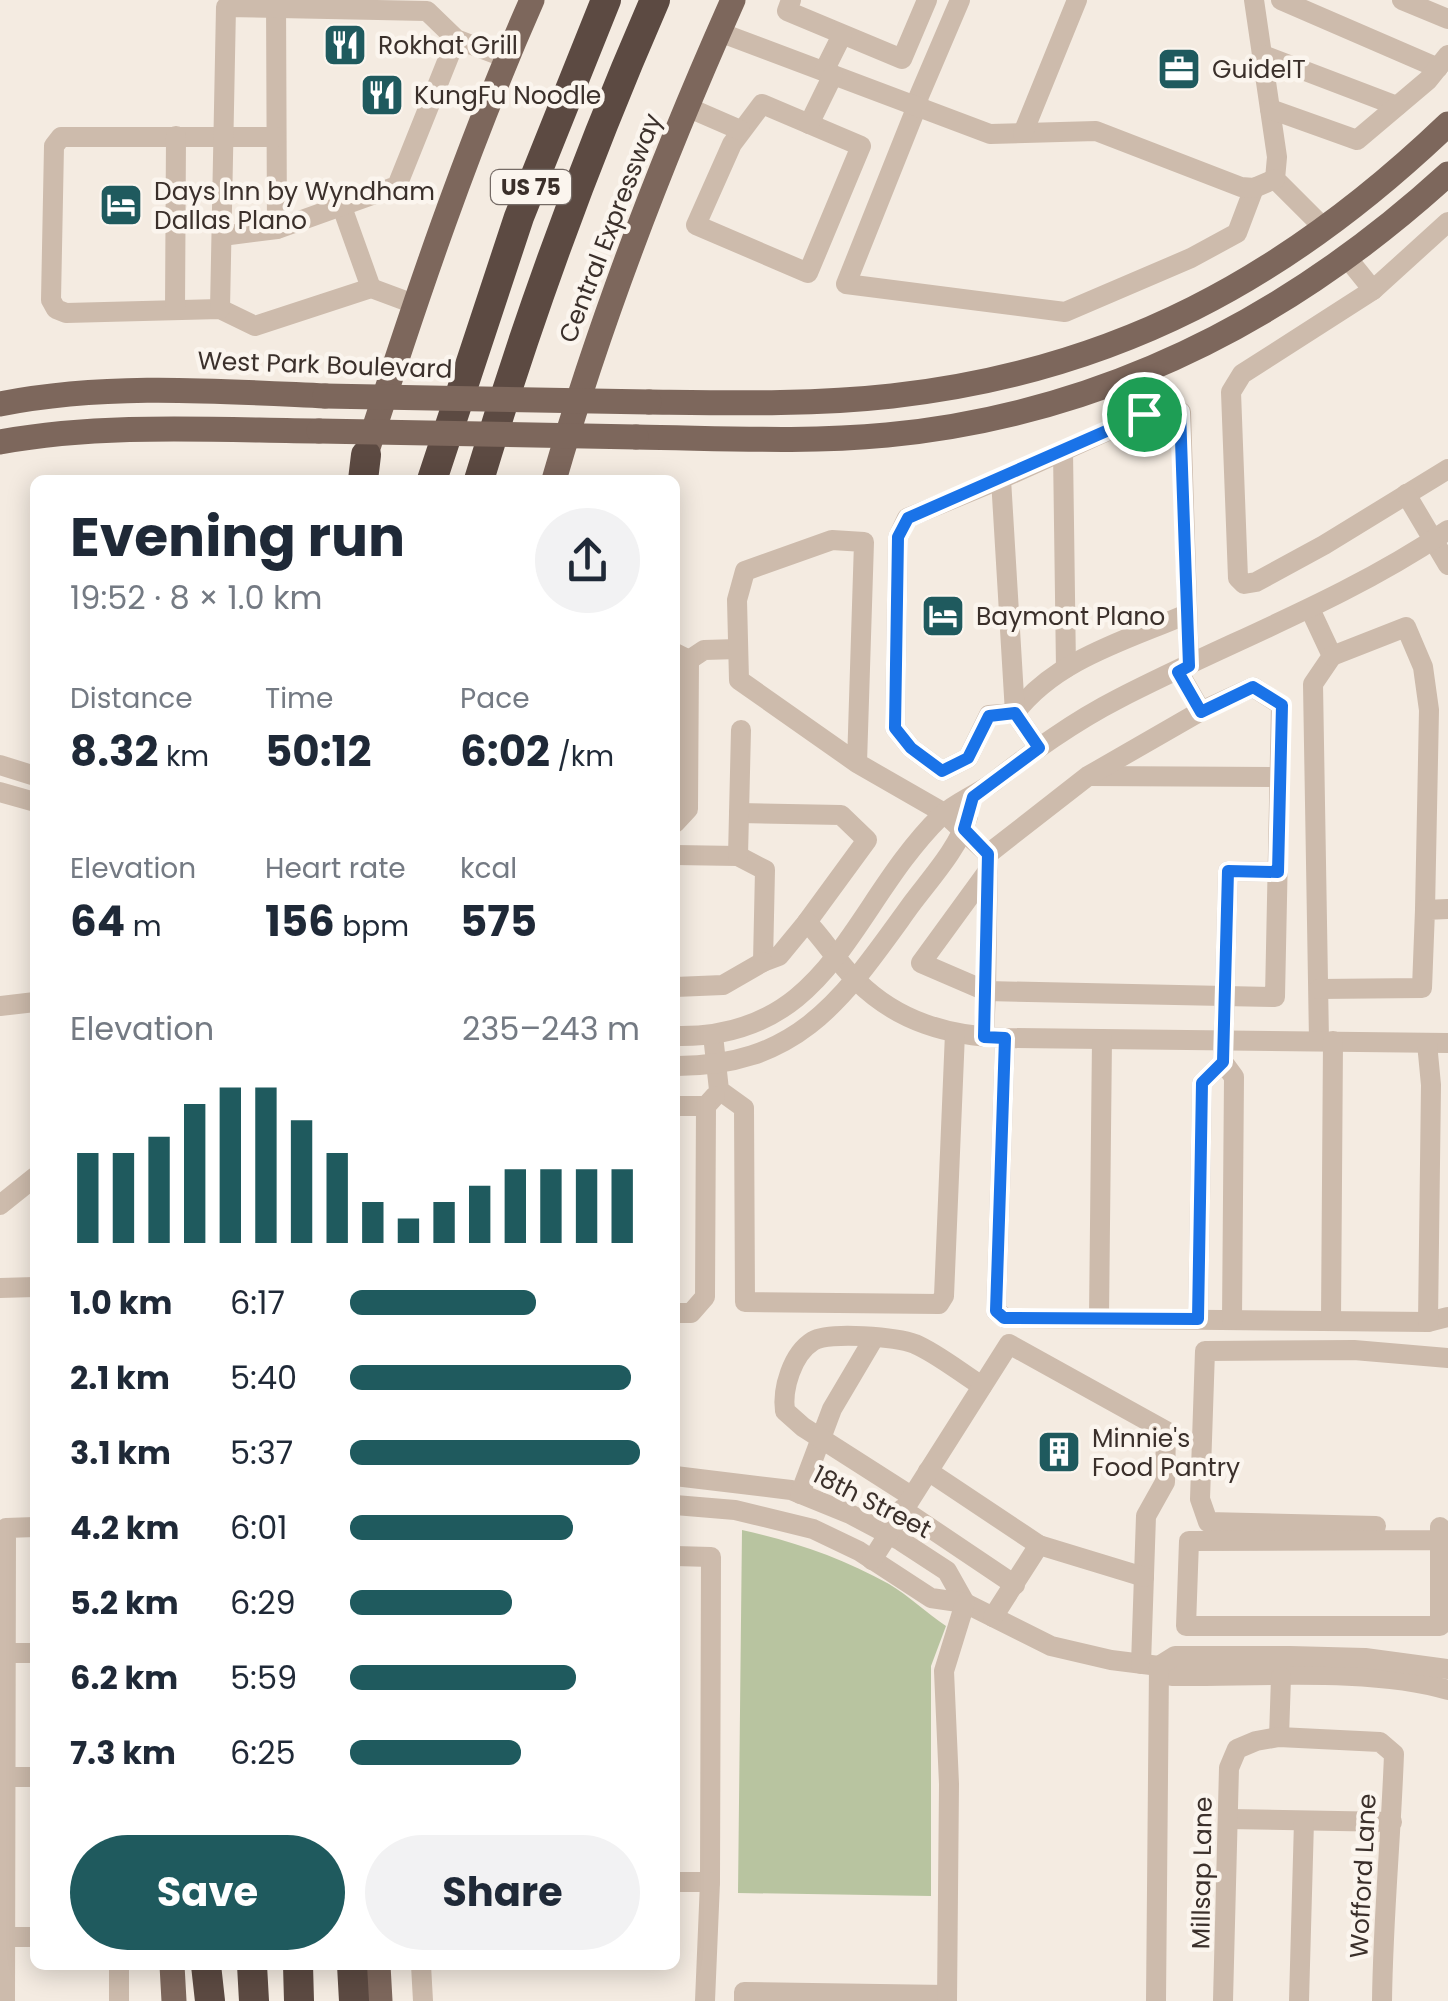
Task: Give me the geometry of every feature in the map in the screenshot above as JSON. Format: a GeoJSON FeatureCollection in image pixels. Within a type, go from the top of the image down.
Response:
{"type":"FeatureCollection","features":[{"type":"Feature","properties":{"kind":"highway","name":"US 75"},"geometry":{"type":"LineString","coordinates":[[434,475],[519,217],[606,0]]}},
{"type":"Feature","properties":{"kind":"highway","name":"Central Expressway"},"geometry":{"type":"LineString","coordinates":[[481,475],[511,376],[587,166],[655,0]]}},
{"type":"Feature","properties":{"kind":"highway"},"geometry":{"type":"LineString","coordinates":[[207,1970],[210,2001]]}},
{"type":"Feature","properties":{"kind":"highway"},"geometry":{"type":"LineString","coordinates":[[252,1970],[254,2001]]}},
{"type":"Feature","properties":{"kind":"highway"},"geometry":{"type":"LineString","coordinates":[[298,1970],[299,2001]]}},
{"type":"Feature","properties":{"kind":"highway"},"geometry":{"type":"LineString","coordinates":[[352,1970],[354,2001]]}},
{"type":"Feature","properties":{"kind":"main road"},"geometry":{"type":"LineString","coordinates":[[363,472],[414,304],[506,58],[532,0]]}},
{"type":"Feature","properties":{"kind":"main road","name":"Central Expressway"},"geometry":{"type":"LineString","coordinates":[[556,475],[622,277],[733,0]]}},
{"type":"Feature","properties":{"kind":"main road","name":"West Park Boulevard"},"geometry":{"type":"LineString","coordinates":[[0,404],[60,395],[217,390],[325,396],[818,402],[956,387],[1023,372],[1109,345],[1205,304],[1326,230],[1372,195],[1448,124]]}},
{"type":"Feature","properties":{"kind":"main road"},"geometry":{"type":"LineString","coordinates":[[0,442],[76,431],[119,430],[816,439],[887,435],[1028,410],[1126,380],[1212,342],[1348,258],[1448,174]]}},
{"type":"Feature","properties":{"kind":"main road"},"geometry":{"type":"LineString","coordinates":[[1326,230],[1348,258]]}},
{"type":"Feature","properties":{"kind":"main road"},"geometry":{"type":"LineString","coordinates":[[1109,345],[1126,380]]}},
{"type":"Feature","properties":{"kind":"main road"},"geometry":{"type":"LineString","coordinates":[[172,1970],[174,2001]]}},
{"type":"Feature","properties":{"kind":"main road"},"geometry":{"type":"LineString","coordinates":[[378,1970],[380,2001]]}},
{"type":"Feature","properties":{"kind":"street"},"geometry":{"type":"LineString","coordinates":[[515,0],[519,30]]}},
{"type":"Feature","properties":{"kind":"street"},"geometry":{"type":"LineString","coordinates":[[791,0],[786,11],[902,60],[927,0]]}},
{"type":"Feature","properties":{"kind":"street"},"geometry":{"type":"LineString","coordinates":[[960,0],[918,96],[846,284],[1065,312],[1191,258],[1237,233],[1254,188]]}},
{"type":"Feature","properties":{"kind":"street"},"geometry":{"type":"LineString","coordinates":[[1023,133],[1077,0]]}},
{"type":"Feature","properties":{"kind":"street"},"geometry":{"type":"LineString","coordinates":[[1254,0],[1278,157],[1276,179],[1326,230]]}},
{"type":"Feature","properties":{"kind":"street"},"geometry":{"type":"LineString","coordinates":[[1270,109],[1357,140],[1443,61],[1281,0]]}},
{"type":"Feature","properties":{"kind":"street"},"geometry":{"type":"LineString","coordinates":[[1402,0],[1448,19]]}},
{"type":"Feature","properties":{"kind":"street"},"geometry":{"type":"LineString","coordinates":[[276,4],[277,229]]}},
{"type":"Feature","properties":{"kind":"street"},"geometry":{"type":"LineString","coordinates":[[220,309],[226,7],[276,4],[427,11],[456,39],[506,58]]}},
{"type":"Feature","properties":{"kind":"street"},"geometry":{"type":"LineString","coordinates":[[719,32],[990,134],[1096,131],[1204,175],[1254,188],[1276,179]]}},
{"type":"Feature","properties":{"kind":"street"},"geometry":{"type":"LineString","coordinates":[[809,124],[842,34]]}},
{"type":"Feature","properties":{"kind":"street"},"geometry":{"type":"LineString","coordinates":[[222,236],[277,229],[397,186],[456,39]]}},
{"type":"Feature","properties":{"kind":"street"},"geometry":{"type":"LineString","coordinates":[[1262,55],[1397,106]]}},
{"type":"Feature","properties":{"kind":"street"},"geometry":{"type":"LineString","coordinates":[[762,104],[809,124],[861,146],[808,274],[696,225],[740,130],[762,104]]}},
{"type":"Feature","properties":{"kind":"street"},"geometry":{"type":"LineString","coordinates":[[687,107],[740,130]]}},
{"type":"Feature","properties":{"kind":"street"},"geometry":{"type":"LineString","coordinates":[[175,310],[176,136]]}},
{"type":"Feature","properties":{"kind":"street"},"geometry":{"type":"LineString","coordinates":[[276,138],[61,137],[54,146],[51,300],[56,309],[220,309],[255,326],[371,288],[414,304]]}},
{"type":"Feature","properties":{"kind":"street"},"geometry":{"type":"LineString","coordinates":[[342,208],[371,288]]}},
{"type":"Feature","properties":{"kind":"street"},"geometry":{"type":"LineString","coordinates":[[1448,222],[1373,290],[1242,374],[1231,392],[1238,578],[1244,584],[1256,582],[1448,468]]}},
{"type":"Feature","properties":{"kind":"street"},"geometry":{"type":"LineString","coordinates":[[1348,258],[1373,290]]}},
{"type":"Feature","properties":{"kind":"street"},"geometry":{"type":"LineString","coordinates":[[1126,380],[1144,414]]}},
{"type":"Feature","properties":{"kind":"street"},"geometry":{"type":"LineString","coordinates":[[1187,614],[1044,680],[1015,713],[989,716],[968,758],[942,771],[911,748],[895,728],[898,537],[908,518],[1152,411],[1180,412],[1187,614],[1183,669],[1201,712]]}},
{"type":"Feature","properties":{"kind":"street"},"geometry":{"type":"LineString","coordinates":[[1063,451],[1066,668]]}},
{"type":"Feature","properties":{"kind":"street"},"geometry":{"type":"LineString","coordinates":[[1001,479],[1015,713],[1039,748]]}},
{"type":"Feature","properties":{"kind":"street"},"geometry":{"type":"LineString","coordinates":[[1406,494],[1441,535],[1448,566]]}},
{"type":"Feature","properties":{"kind":"street"},"geometry":{"type":"LineString","coordinates":[[680,1036],[713,1035],[766,1020],[804,993],[836,958],[944,813],[973,797],[1039,748],[1118,698],[1310,609],[1441,535]]}},
{"type":"Feature","properties":{"kind":"street"},"geometry":{"type":"LineString","coordinates":[[807,922],[856,981],[885,1006],[912,1021],[955,1034],[994,1037],[1438,1043],[1430,1086],[1438,1320],[1004,1318],[996,1311],[994,1037],[986,990],[988,863],[964,829],[944,813],[857,763],[740,680],[736,600],[745,571],[832,540],[864,542],[857,763]]}},
{"type":"Feature","properties":{"kind":"street"},"geometry":{"type":"LineString","coordinates":[[1310,609],[1332,656]]}},
{"type":"Feature","properties":{"kind":"street"},"geometry":{"type":"LineString","coordinates":[[1318,989],[1422,988],[1438,710],[1406,627],[1332,656],[1314,684],[1318,989],[1326,1041],[1331,1321]]}},
{"type":"Feature","properties":{"kind":"street"},"geometry":{"type":"LineString","coordinates":[[680,818],[688,809],[682,657],[704,650],[738,649]]}},
{"type":"Feature","properties":{"kind":"street"},"geometry":{"type":"LineString","coordinates":[[1253,687],[1282,705],[1274,997],[986,990],[921,963],[988,863],[1088,776],[1253,687]]}},
{"type":"Feature","properties":{"kind":"street"},"geometry":{"type":"LineString","coordinates":[[738,856],[741,730]]}},
{"type":"Feature","properties":{"kind":"street"},"geometry":{"type":"LineString","coordinates":[[0,765],[30,774]]}},
{"type":"Feature","properties":{"kind":"street"},"geometry":{"type":"LineString","coordinates":[[1088,776],[1280,777]]}},
{"type":"Feature","properties":{"kind":"street"},"geometry":{"type":"LineString","coordinates":[[0,792],[30,801]]}},
{"type":"Feature","properties":{"kind":"street"},"geometry":{"type":"LineString","coordinates":[[680,1066],[746,1057],[785,1042],[824,1016],[856,981],[964,829],[973,797]]}},
{"type":"Feature","properties":{"kind":"street"},"geometry":{"type":"LineString","coordinates":[[680,988],[723,985],[778,956],[867,840],[841,815],[739,813]]}},
{"type":"Feature","properties":{"kind":"street"},"geometry":{"type":"LineString","coordinates":[[680,854],[738,856],[765,870],[763,962]]}},
{"type":"Feature","properties":{"kind":"street"},"geometry":{"type":"LineString","coordinates":[[1232,1320],[1234,1077],[1223,1062],[1228,871],[1278,872]]}},
{"type":"Feature","properties":{"kind":"street"},"geometry":{"type":"LineString","coordinates":[[1425,910],[1448,909]]}},
{"type":"Feature","properties":{"kind":"street"},"geometry":{"type":"LineString","coordinates":[[0,1006],[30,1003]]}},
{"type":"Feature","properties":{"kind":"street"},"geometry":{"type":"LineString","coordinates":[[680,1105],[713,1098],[744,1108],[744,1302],[939,1304],[944,1296],[955,1034]]}},
{"type":"Feature","properties":{"kind":"street"},"geometry":{"type":"LineString","coordinates":[[680,1313],[691,1313],[704,1297],[718,1062],[713,1035]]}},
{"type":"Feature","properties":{"kind":"street"},"geometry":{"type":"LineString","coordinates":[[1099,1318],[1102,1039]]}},
{"type":"Feature","properties":{"kind":"street"},"geometry":{"type":"LineString","coordinates":[[1198,1319],[1202,1083],[1223,1062]]}},
{"type":"Feature","properties":{"kind":"street"},"geometry":{"type":"LineString","coordinates":[[0,1205],[30,1181]]}},
{"type":"Feature","properties":{"kind":"street"},"geometry":{"type":"LineString","coordinates":[[0,1288],[30,1288]]}},
{"type":"Feature","properties":{"kind":"street"},"geometry":{"type":"LineString","coordinates":[[982,1386],[915,1344],[874,1338],[825,1338],[812,1342],[787,1376],[783,1398],[785,1411],[1015,1585]]}},
{"type":"Feature","properties":{"kind":"street"},"geometry":{"type":"LineString","coordinates":[[800,1494],[832,1408],[874,1338]]}},
{"type":"Feature","properties":{"kind":"street"},"geometry":{"type":"LineString","coordinates":[[872,1560],[1010,1344],[1166,1432],[1164,1482],[1146,1516],[1144,1577],[1150,1665],[1156,2001]]}},
{"type":"Feature","properties":{"kind":"street"},"geometry":{"type":"LineString","coordinates":[[1443,1532],[1208,1522],[1200,1499],[1205,1351],[1354,1350],[1448,1358]]}},
{"type":"Feature","properties":{"kind":"street"},"geometry":{"type":"LineString","coordinates":[[928,1472],[1039,1545],[1144,1577]]}},
{"type":"Feature","properties":{"kind":"street","name":"18th Street"},"geometry":{"type":"LineString","coordinates":[[680,1476],[739,1481],[800,1494],[886,1533],[947,1571],[965,1603]]}},
{"type":"Feature","properties":{"kind":"street","name":"18th Street"},"geometry":{"type":"LineString","coordinates":[[680,1505],[736,1510],[813,1529],[872,1560],[931,1598],[965,1603],[1051,1646],[1150,1665],[1172,1676],[1364,1678],[1448,1690]]}},
{"type":"Feature","properties":{"kind":"street"},"geometry":{"type":"LineString","coordinates":[[5,2001],[6,1528],[30,1527]]}},
{"type":"Feature","properties":{"kind":"street"},"geometry":{"type":"LineString","coordinates":[[1424,1664],[1438,1626],[1443,1532]]}},
{"type":"Feature","properties":{"kind":"street"},"geometry":{"type":"LineString","coordinates":[[1186,1656],[1189,1540],[1443,1532]]}},
{"type":"Feature","properties":{"kind":"street"},"geometry":{"type":"LineString","coordinates":[[993,1617],[1039,1545]]}},
{"type":"Feature","properties":{"kind":"street"},"geometry":{"type":"LineString","coordinates":[[680,1556],[711,1557],[710,1882],[705,2001]]}},
{"type":"Feature","properties":{"kind":"street"},"geometry":{"type":"LineString","coordinates":[[744,2001],[744,1992],[948,1998],[949,1784],[944,1671],[965,1603]]}},
{"type":"Feature","properties":{"kind":"street"},"geometry":{"type":"LineString","coordinates":[[1186,1626],[1438,1626]]}},
{"type":"Feature","properties":{"kind":"street"},"geometry":{"type":"LineString","coordinates":[[1315,1656],[1316,1626]]}},
{"type":"Feature","properties":{"kind":"street"},"geometry":{"type":"LineString","coordinates":[[6,1653],[30,1653]]}},
{"type":"Feature","properties":{"kind":"street"},"geometry":{"type":"LineString","coordinates":[[1150,1665],[1175,1656],[1315,1656],[1448,1669]]}},
{"type":"Feature","properties":{"kind":"street"},"geometry":{"type":"LineString","coordinates":[[1279,1738],[1281,1677]]}},
{"type":"Feature","properties":{"kind":"street","name":"Millsap Lane"},"geometry":{"type":"LineString","coordinates":[[1223,2001],[1229,1768],[1237,1749],[1256,1740],[1279,1738]]}},
{"type":"Feature","properties":{"kind":"street","name":"Wofford Lane"},"geometry":{"type":"LineString","coordinates":[[1279,1738],[1380,1742],[1394,1754],[1382,2001]]}},
{"type":"Feature","properties":{"kind":"street"},"geometry":{"type":"LineString","coordinates":[[6,1778],[30,1777]]}},
{"type":"Feature","properties":{"kind":"street"},"geometry":{"type":"LineString","coordinates":[[1229,1819],[1392,1822]]}},
{"type":"Feature","properties":{"kind":"street"},"geometry":{"type":"LineString","coordinates":[[1299,2001],[1304,1820]]}},
{"type":"Feature","properties":{"kind":"street"},"geometry":{"type":"LineString","coordinates":[[680,1882],[710,1882]]}},
{"type":"Feature","properties":{"kind":"street"},"geometry":{"type":"LineString","coordinates":[[5,1938],[30,1938]]}},
{"type":"Feature","properties":{"kind":"street"},"geometry":{"type":"LineString","coordinates":[[119,1970],[119,2001]]}},
{"type":"Feature","properties":{"kind":"street"},"geometry":{"type":"LineString","coordinates":[[421,1970],[423,2001]]}},
{"type":"Feature","properties":{"kind":"green space"},"geometry":{"type":"Polygon","coordinates":[[[742,1530],[799,1545],[854,1566],[896,1589],[946,1626],[931,1666],[931,1896],[738,1893],[742,1530]]]}},
{"type":"Feature","properties":{"kind":"place","name":"Rokhat Grill"},"geometry":{"type":"Point","coordinates":[345,45]}},
{"type":"Feature","properties":{"kind":"place","name":"GuideIT"},"geometry":{"type":"Point","coordinates":[1179,69]}},
{"type":"Feature","properties":{"kind":"place","name":"KungFu Noodle"},"geometry":{"type":"Point","coordinates":[382,95]}},
{"type":"Feature","properties":{"kind":"place","name":"Days Inn by Wyndham Dallas Plano"},"geometry":{"type":"Point","coordinates":[121,205]}},
{"type":"Feature","properties":{"kind":"place","name":"Baymont Plano"},"geometry":{"type":"Point","coordinates":[943,616]}},
{"type":"Feature","properties":{"kind":"place","name":"Minnie's Food Pantry"},"geometry":{"type":"Point","coordinates":[1059,1452]}},
{"type":"Feature","properties":{"kind":"route"},"geometry":{"type":"LineString","coordinates":[[1180,412],[1189,666],[1178,672],[1201,712],[1253,687],[1282,705],[1278,872],[1228,871],[1223,1062],[1202,1083],[1198,1319],[1004,1318],[996,1311],[1005,1038],[984,1037],[988,854],[964,829],[973,797],[1039,748],[1015,713],[989,716],[968,758],[942,771],[911,748],[895,728],[898,537],[908,518],[1144,414],[1180,412]]}}]}
